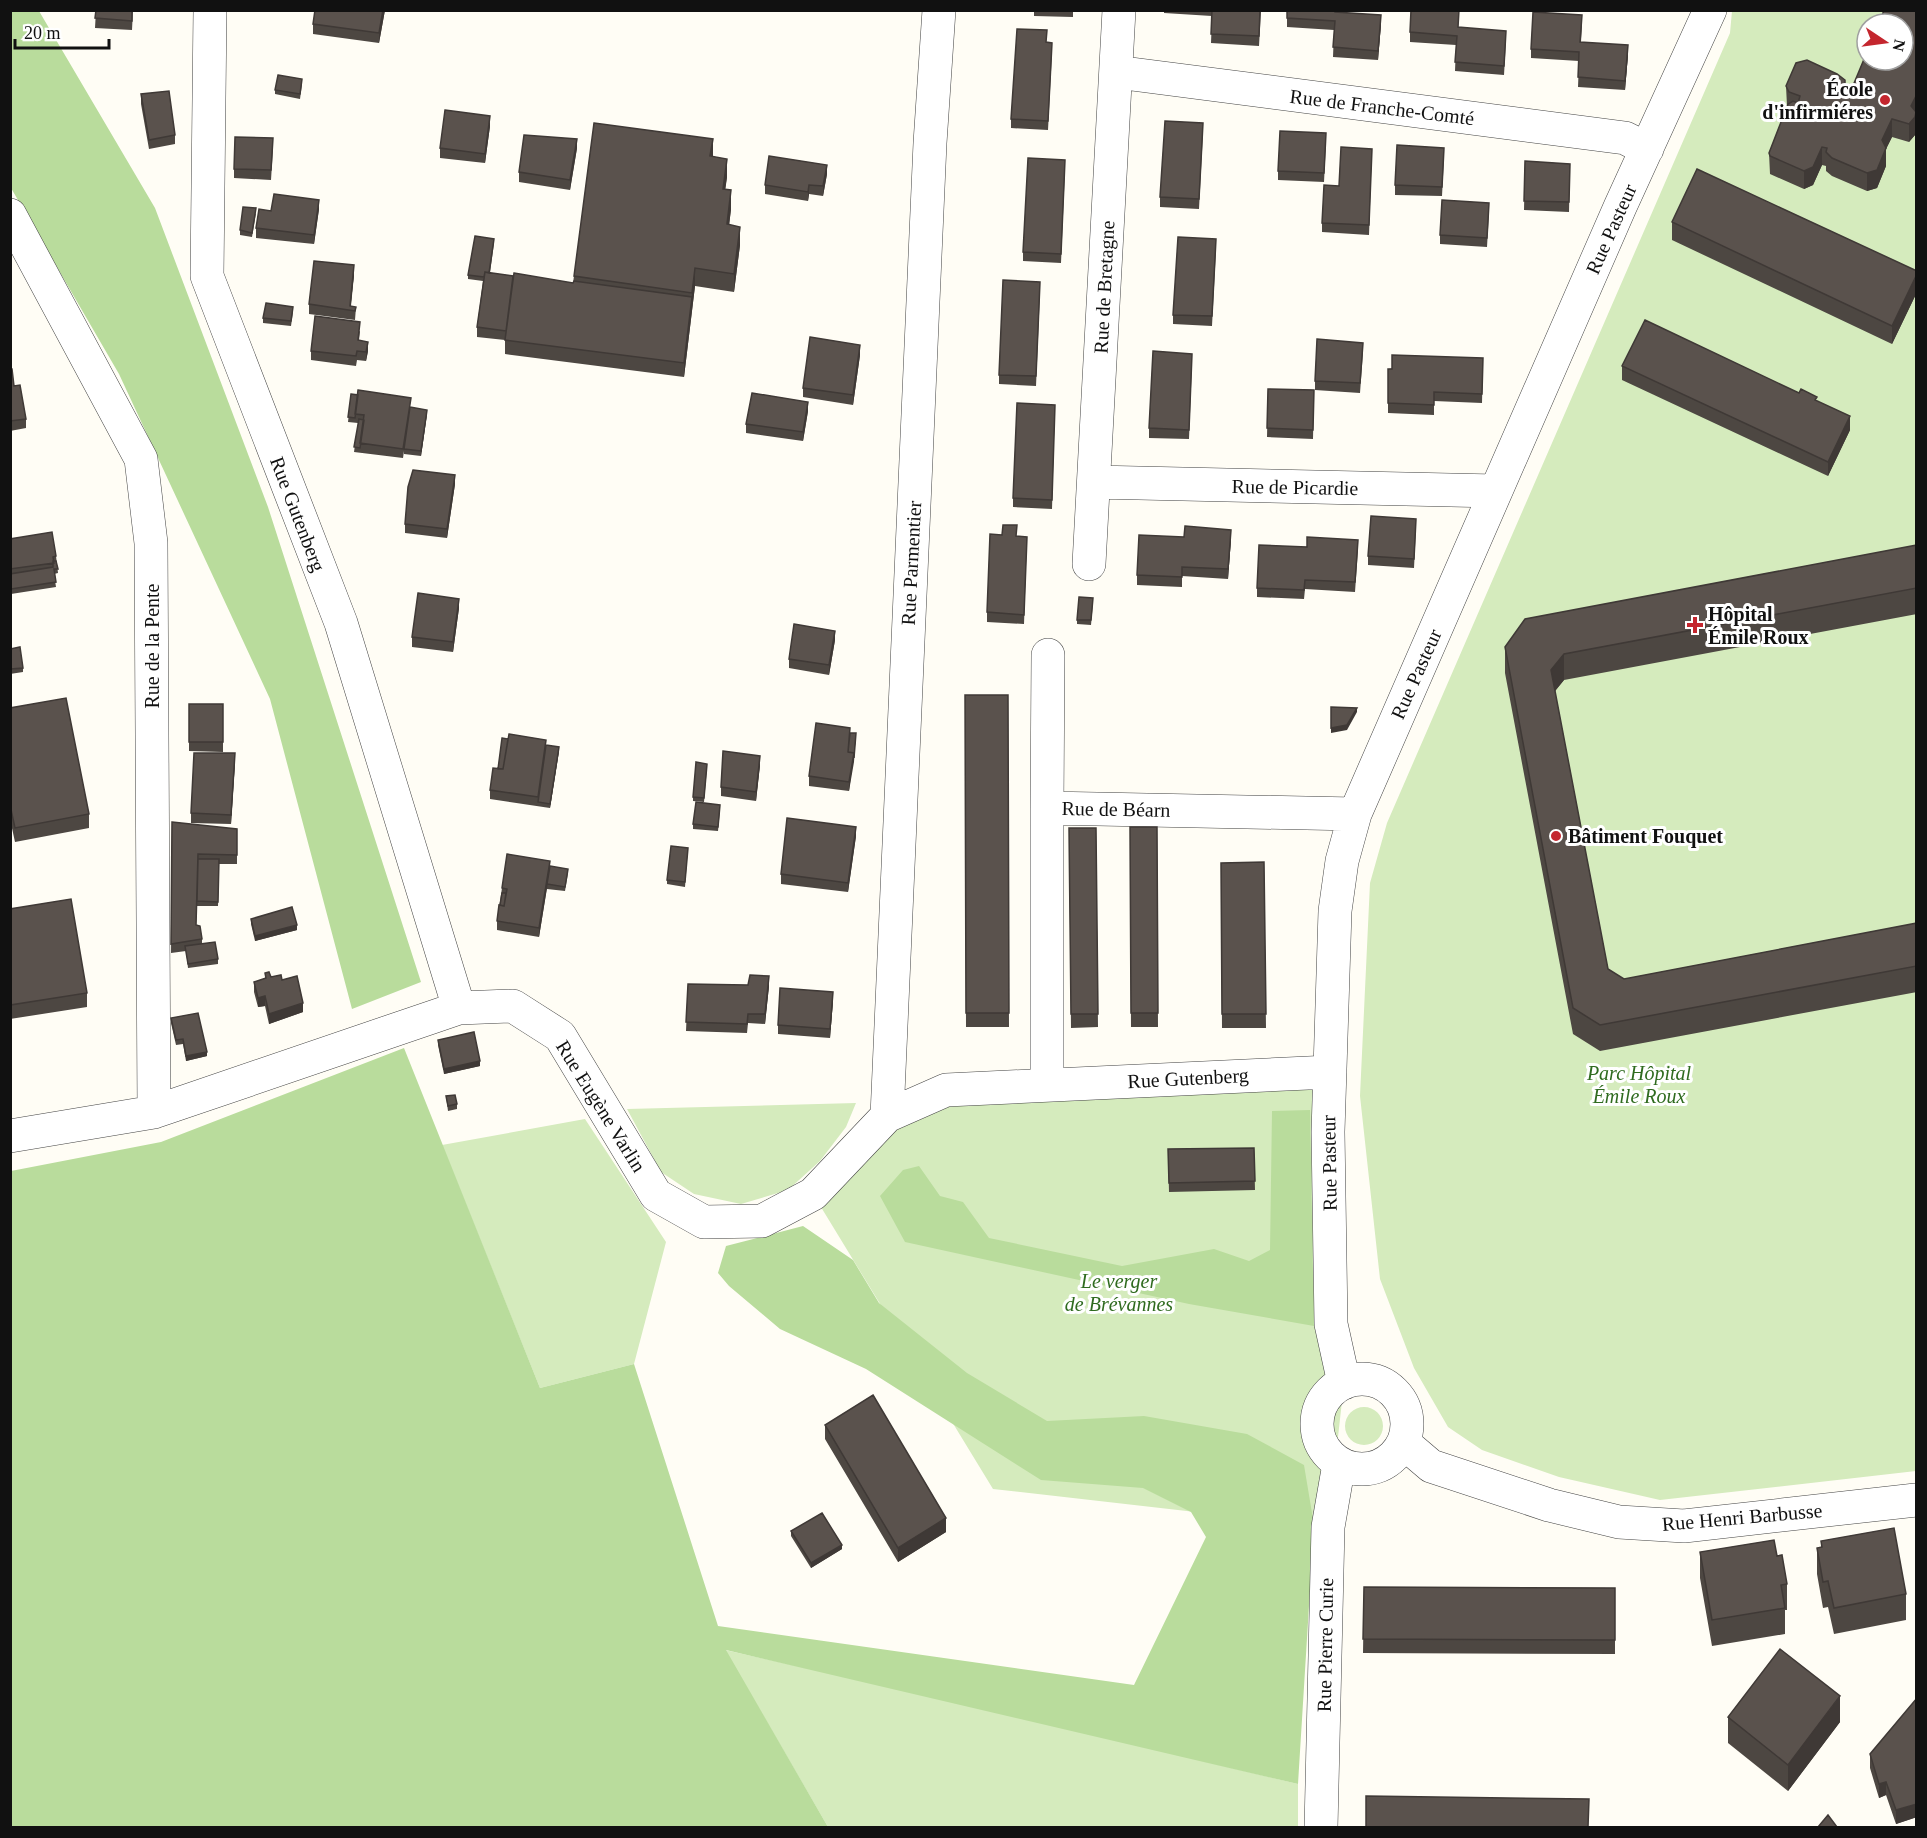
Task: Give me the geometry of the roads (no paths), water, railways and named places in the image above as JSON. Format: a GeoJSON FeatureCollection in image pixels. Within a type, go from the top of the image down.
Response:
{"type":"FeatureCollection","features":[{"type":"Feature","properties":{"kind":"street","name":"Rue Gutenberg"},"geometry":{"type":"LineString","coordinates":[[210,10],[207,276],[341,623],[459,1008]]}},
{"type":"Feature","properties":{"kind":"street","name":"Rue Parmentier"},"geometry":{"type":"LineString","coordinates":[[887,1116],[930,143],[939,10]]}},
{"type":"Feature","properties":{"kind":"street","name":"Rue de Bretagne"},"geometry":{"type":"LineString","coordinates":[[1089,564],[1119,10]]}},
{"type":"Feature","properties":{"kind":"street","name":"Rue Pasteur"},"geometry":{"type":"LineString","coordinates":[[1344,1383],[1331,1324],[1329,1072],[1335,911],[1342,861],[1355,814],[1710,10]]}},
{"type":"Feature","properties":{"kind":"street","name":"Rue de Franche-Comté"},"geometry":{"type":"LineString","coordinates":[[1116,72],[1625,138],[1647,149]]}},
{"type":"Feature","properties":{"kind":"street","name":"Rue de la Pente"},"geometry":{"type":"LineString","coordinates":[[10,214],[141,459],[151,543],[154,1112]]}},
{"type":"Feature","properties":{"kind":"street","name":"Rue de Picardie"},"geometry":{"type":"LineString","coordinates":[[1094,482],[1496,491]]}},
{"type":"Feature","properties":{"kind":"street"},"geometry":{"type":"LineString","coordinates":[[1047,808],[1048,655]]}},
{"type":"Feature","properties":{"kind":"street","name":"Rue de Béarn"},"geometry":{"type":"LineString","coordinates":[[1047,1085],[1047,808],[1355,814]]}},
{"type":"Feature","properties":{"kind":"street","name":"Rue Eugène Varlin"},"geometry":{"type":"LineString","coordinates":[[10,1136],[154,1112],[459,1008],[513,1006],[560,1036],[656,1195],[704,1222],[762,1221],[813,1194],[887,1116],[946,1090],[1047,1085]]}},
{"type":"Feature","properties":{"kind":"street","name":"Rue Gutenberg"},"geometry":{"type":"LineString","coordinates":[[1047,1085],[1329,1072]]}},
{"type":"Feature","properties":{"kind":"street"},"geometry":{"type":"LineString","coordinates":[[1359,1379],[1374,1380],[1388,1387],[1400,1398],[1406,1412],[1408,1428],[1404,1443],[1383,1465],[1369,1469],[1354,1469],[1339,1464],[1328,1455],[1321,1443],[1318,1414],[1327,1396],[1344,1383],[1359,1379]]}},
{"type":"Feature","properties":{"kind":"street","name":"Rue Henri Barbusse"},"geometry":{"type":"LineString","coordinates":[[1404,1443],[1431,1467],[1549,1505],[1619,1522],[1684,1526],[1917,1500]]}},
{"type":"Feature","properties":{"kind":"street","name":"Rue Pierre Curie"},"geometry":{"type":"LineString","coordinates":[[1321,1827],[1328,1527],[1339,1464]]}},
{"type":"Feature","properties":{"kind":"place","name":"École d'infirmiéres"},"geometry":{"type":"Point","coordinates":[1885,100]}},
{"type":"Feature","properties":{"kind":"place","name":"Hôpital Émile Roux"},"geometry":{"type":"Point","coordinates":[1695,625]}},
{"type":"Feature","properties":{"kind":"place","name":"Bâtiment Fouquet"},"geometry":{"type":"Point","coordinates":[1556,836]}},
{"type":"Feature","properties":{"kind":"park label","name":"Parc Hôpital Émile Roux"},"geometry":{"type":"Point","coordinates":[1639,1084]}},
{"type":"Feature","properties":{"kind":"park label","name":"Le verger de Brévannes"},"geometry":{"type":"Point","coordinates":[1119,1292]}}]}
